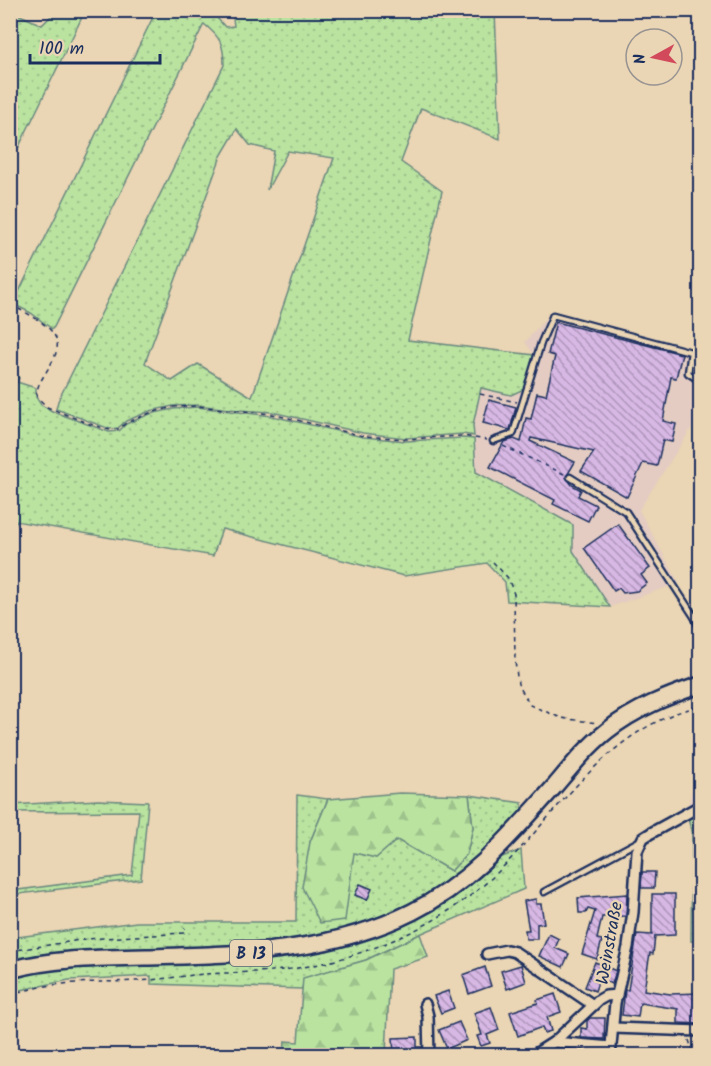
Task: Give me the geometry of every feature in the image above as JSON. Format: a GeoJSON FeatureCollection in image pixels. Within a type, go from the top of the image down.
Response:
{"type":"FeatureCollection","features":[{"type":"Feature","properties":{"kind":"main road","name":"B 13"},"geometry":{"type":"LineString","coordinates":[[10,970],[91,958],[226,954],[290,949],[346,938],[385,925],[439,898],[480,867],[578,759],[608,730],[628,716],[700,685]]}},
{"type":"Feature","properties":{"kind":"street"},"geometry":{"type":"LineString","coordinates":[[643,838],[700,807]]}},
{"type":"Feature","properties":{"kind":"street","name":"Weinstraße"},"geometry":{"type":"LineString","coordinates":[[611,1051],[617,995],[631,930],[637,850],[643,838]]}},
{"type":"Feature","properties":{"kind":"street"},"geometry":{"type":"LineString","coordinates":[[488,954],[507,950],[515,952],[593,1005]]}},
{"type":"Feature","properties":{"kind":"street"},"geometry":{"type":"LineString","coordinates":[[532,1056],[555,1042],[593,1005],[606,996],[617,995]]}},
{"type":"Feature","properties":{"kind":"street"},"geometry":{"type":"LineString","coordinates":[[425,1004],[428,1016],[429,1056]]}},
{"type":"Feature","properties":{"kind":"street"},"geometry":{"type":"LineString","coordinates":[[613,1028],[700,1031]]}},
{"type":"Feature","properties":{"kind":"street"},"geometry":{"type":"LineString","coordinates":[[555,1042],[611,1051]]}},
{"type":"Feature","properties":{"kind":"lane"},"geometry":{"type":"LineString","coordinates":[[493,441],[513,434],[541,343],[553,315],[691,352],[688,373],[700,381]]}},
{"type":"Feature","properties":{"kind":"lane"},"geometry":{"type":"LineString","coordinates":[[570,477],[626,512],[695,618],[700,630]]}},
{"type":"Feature","properties":{"kind":"lane"},"geometry":{"type":"LineString","coordinates":[[695,618],[700,610]]}},
{"type":"Feature","properties":{"kind":"lane"},"geometry":{"type":"LineString","coordinates":[[544,892],[643,838]]}},
{"type":"Feature","properties":{"kind":"path"},"geometry":{"type":"LineString","coordinates":[[10,305],[44,325],[53,332],[57,340],[58,348],[38,386],[37,397],[47,407],[99,428],[119,429],[126,423],[150,413],[197,406],[272,414],[363,436],[406,439],[464,436],[493,441],[570,477]]}},
{"type":"Feature","properties":{"kind":"path"},"geometry":{"type":"LineString","coordinates":[[480,394],[522,404]]}},
{"type":"Feature","properties":{"kind":"path"},"geometry":{"type":"LineString","coordinates":[[493,562],[508,578],[514,594],[518,684],[530,705],[561,718],[597,723],[608,730]]}},
{"type":"Feature","properties":{"kind":"path"},"geometry":{"type":"LineString","coordinates":[[10,994],[56,983],[137,981],[303,967],[377,947],[408,934],[441,916],[497,873],[577,784],[616,747],[634,734],[667,717],[700,706]]}},
{"type":"Feature","properties":{"kind":"path"},"geometry":{"type":"LineString","coordinates":[[10,951],[87,939],[185,933],[185,928]]}},
{"type":"Feature","properties":{"kind":"path"},"geometry":{"type":"LineString","coordinates":[[686,1031],[694,1056]]}},
{"type":"Feature","properties":{"kind":"shaded area"},"geometry":{"type":"Polygon","coordinates":[[[552,311],[687,347],[700,355],[700,415],[639,510],[679,583],[610,607],[573,551],[573,525],[476,472],[473,425],[481,388],[511,395],[534,355],[525,342],[552,311]]]}},
{"type":"Feature","properties":{"kind":"shaded area"},"geometry":{"type":"Polygon","coordinates":[[[700,757],[700,801],[688,806],[700,757]]]}},
{"type":"Feature","properties":{"kind":"green space"},"geometry":{"type":"Polygon","coordinates":[[[11,11],[42,25],[56,11],[85,11],[11,163],[11,11]]]}},
{"type":"Feature","properties":{"kind":"green space"},"geometry":{"type":"Polygon","coordinates":[[[156,11],[211,11],[225,27],[234,26],[232,11],[495,11],[500,139],[421,108],[401,162],[442,191],[408,340],[534,355],[524,389],[511,395],[481,388],[473,425],[474,436],[463,434],[406,438],[363,433],[272,412],[197,405],[173,406],[150,411],[126,421],[118,428],[110,429],[56,409],[224,65],[220,42],[204,24],[54,327],[52,329],[31,313],[13,304],[156,11]],[[237,129],[221,156],[145,363],[172,381],[198,364],[252,397],[334,158],[288,151],[267,190],[274,151],[250,145],[237,129]]]}},
{"type":"Feature","properties":{"kind":"green space"},"geometry":{"type":"Polygon","coordinates":[[[11,373],[19,378],[17,382],[36,388],[36,397],[41,405],[109,432],[119,431],[126,424],[150,414],[197,407],[272,416],[363,437],[406,441],[474,439],[476,472],[573,525],[573,551],[610,607],[507,601],[505,582],[487,563],[404,576],[222,529],[213,556],[16,521],[11,535],[11,373]]]}},
{"type":"Feature","properties":{"kind":"green space"},"geometry":{"type":"Polygon","coordinates":[[[400,793],[469,795],[473,827],[467,854],[451,871],[397,840],[376,858],[354,853],[345,920],[320,923],[302,887],[310,842],[328,799],[400,793]]]}},
{"type":"Feature","properties":{"kind":"green space"},"geometry":{"type":"Polygon","coordinates":[[[297,795],[328,799],[310,842],[376,858],[397,839],[451,871],[467,854],[473,827],[469,795],[522,803],[521,817],[452,884],[368,927],[305,941],[11,966],[10,939],[17,937],[137,922],[296,922],[297,795]]]}},
{"type":"Feature","properties":{"kind":"green space"},"geometry":{"type":"Polygon","coordinates":[[[98,800],[148,802],[141,879],[11,895],[11,891],[132,875],[139,811],[11,812],[11,805],[98,800]]]}},
{"type":"Feature","properties":{"kind":"green space"},"geometry":{"type":"Polygon","coordinates":[[[700,813],[700,942],[691,941],[692,835],[688,818],[700,813]]]}},
{"type":"Feature","properties":{"kind":"green space"},"geometry":{"type":"Polygon","coordinates":[[[521,850],[524,889],[366,960],[304,978],[302,989],[151,984],[151,976],[69,980],[11,992],[11,977],[72,965],[226,960],[407,922],[441,904],[502,857],[521,850]]]}},
{"type":"Feature","properties":{"kind":"green space"},"geometry":{"type":"Polygon","coordinates":[[[420,934],[428,957],[390,969],[386,1055],[284,1055],[285,1041],[298,1042],[303,978],[366,960],[420,934]]]}},
{"type":"Feature","properties":{"kind":"building"},"geometry":{"type":"Polygon","coordinates":[[[556,322],[682,354],[676,378],[671,377],[663,421],[676,424],[672,442],[663,440],[657,466],[643,463],[627,497],[581,471],[594,452],[531,438],[530,441],[575,462],[566,477],[572,485],[581,490],[578,496],[596,505],[588,521],[553,504],[555,500],[490,467],[504,442],[514,439],[521,442],[526,418],[531,419],[537,393],[546,395],[555,356],[548,354],[556,322]]]}},
{"type":"Feature","properties":{"kind":"building"},"geometry":{"type":"Polygon","coordinates":[[[489,400],[516,407],[510,430],[483,423],[489,400]]]}},
{"type":"Feature","properties":{"kind":"building"},"geometry":{"type":"Polygon","coordinates":[[[618,524],[650,568],[641,575],[647,583],[637,591],[623,593],[619,588],[614,591],[584,548],[618,524]]]}},
{"type":"Feature","properties":{"kind":"building"},"geometry":{"type":"Polygon","coordinates":[[[642,872],[655,872],[654,888],[641,888],[642,872]]]}},
{"type":"Feature","properties":{"kind":"building"},"geometry":{"type":"Polygon","coordinates":[[[360,884],[372,889],[367,900],[355,895],[360,884]]]}},
{"type":"Feature","properties":{"kind":"building"},"geometry":{"type":"Polygon","coordinates":[[[627,894],[626,916],[602,917],[597,939],[602,940],[597,959],[582,954],[595,911],[588,909],[586,913],[579,913],[578,898],[627,894]]]}},
{"type":"Feature","properties":{"kind":"building"},"geometry":{"type":"Polygon","coordinates":[[[652,894],[675,894],[675,935],[655,936],[644,990],[670,994],[700,993],[700,1024],[678,1023],[678,1009],[640,1003],[638,1017],[622,1015],[637,934],[652,935],[652,894]]]}},
{"type":"Feature","properties":{"kind":"building"},"geometry":{"type":"Polygon","coordinates":[[[536,899],[536,904],[541,904],[544,923],[537,924],[537,939],[526,939],[525,930],[529,930],[524,901],[536,899]]]}},
{"type":"Feature","properties":{"kind":"building"},"geometry":{"type":"Polygon","coordinates":[[[549,934],[559,939],[555,948],[569,954],[563,967],[539,956],[549,934]]]}},
{"type":"Feature","properties":{"kind":"building"},"geometry":{"type":"Polygon","coordinates":[[[595,962],[616,971],[612,984],[599,979],[595,991],[585,987],[595,962]]]}},
{"type":"Feature","properties":{"kind":"building"},"geometry":{"type":"Polygon","coordinates":[[[521,965],[526,982],[507,989],[501,971],[521,965]]]}},
{"type":"Feature","properties":{"kind":"building"},"geometry":{"type":"Polygon","coordinates":[[[485,967],[491,986],[469,994],[463,975],[485,967]]]}},
{"type":"Feature","properties":{"kind":"building"},"geometry":{"type":"Polygon","coordinates":[[[448,991],[454,1008],[441,1013],[434,996],[448,991]]]}},
{"type":"Feature","properties":{"kind":"building"},"geometry":{"type":"Polygon","coordinates":[[[555,994],[561,1012],[547,1017],[551,1031],[544,1033],[542,1027],[518,1036],[510,1012],[538,1003],[537,1000],[555,994]]]}},
{"type":"Feature","properties":{"kind":"building"},"geometry":{"type":"Polygon","coordinates":[[[491,1007],[499,1030],[487,1035],[490,1043],[481,1046],[477,1036],[482,1035],[474,1013],[491,1007]]]}},
{"type":"Feature","properties":{"kind":"building"},"geometry":{"type":"Polygon","coordinates":[[[590,1018],[605,1018],[604,1039],[581,1038],[581,1028],[587,1029],[587,1021],[590,1018]]]}},
{"type":"Feature","properties":{"kind":"building"},"geometry":{"type":"Polygon","coordinates":[[[459,1022],[467,1040],[447,1049],[439,1030],[459,1022]]]}},
{"type":"Feature","properties":{"kind":"building"},"geometry":{"type":"Polygon","coordinates":[[[417,1037],[417,1047],[422,1047],[422,1056],[394,1056],[393,1038],[417,1037]]]}}]}
